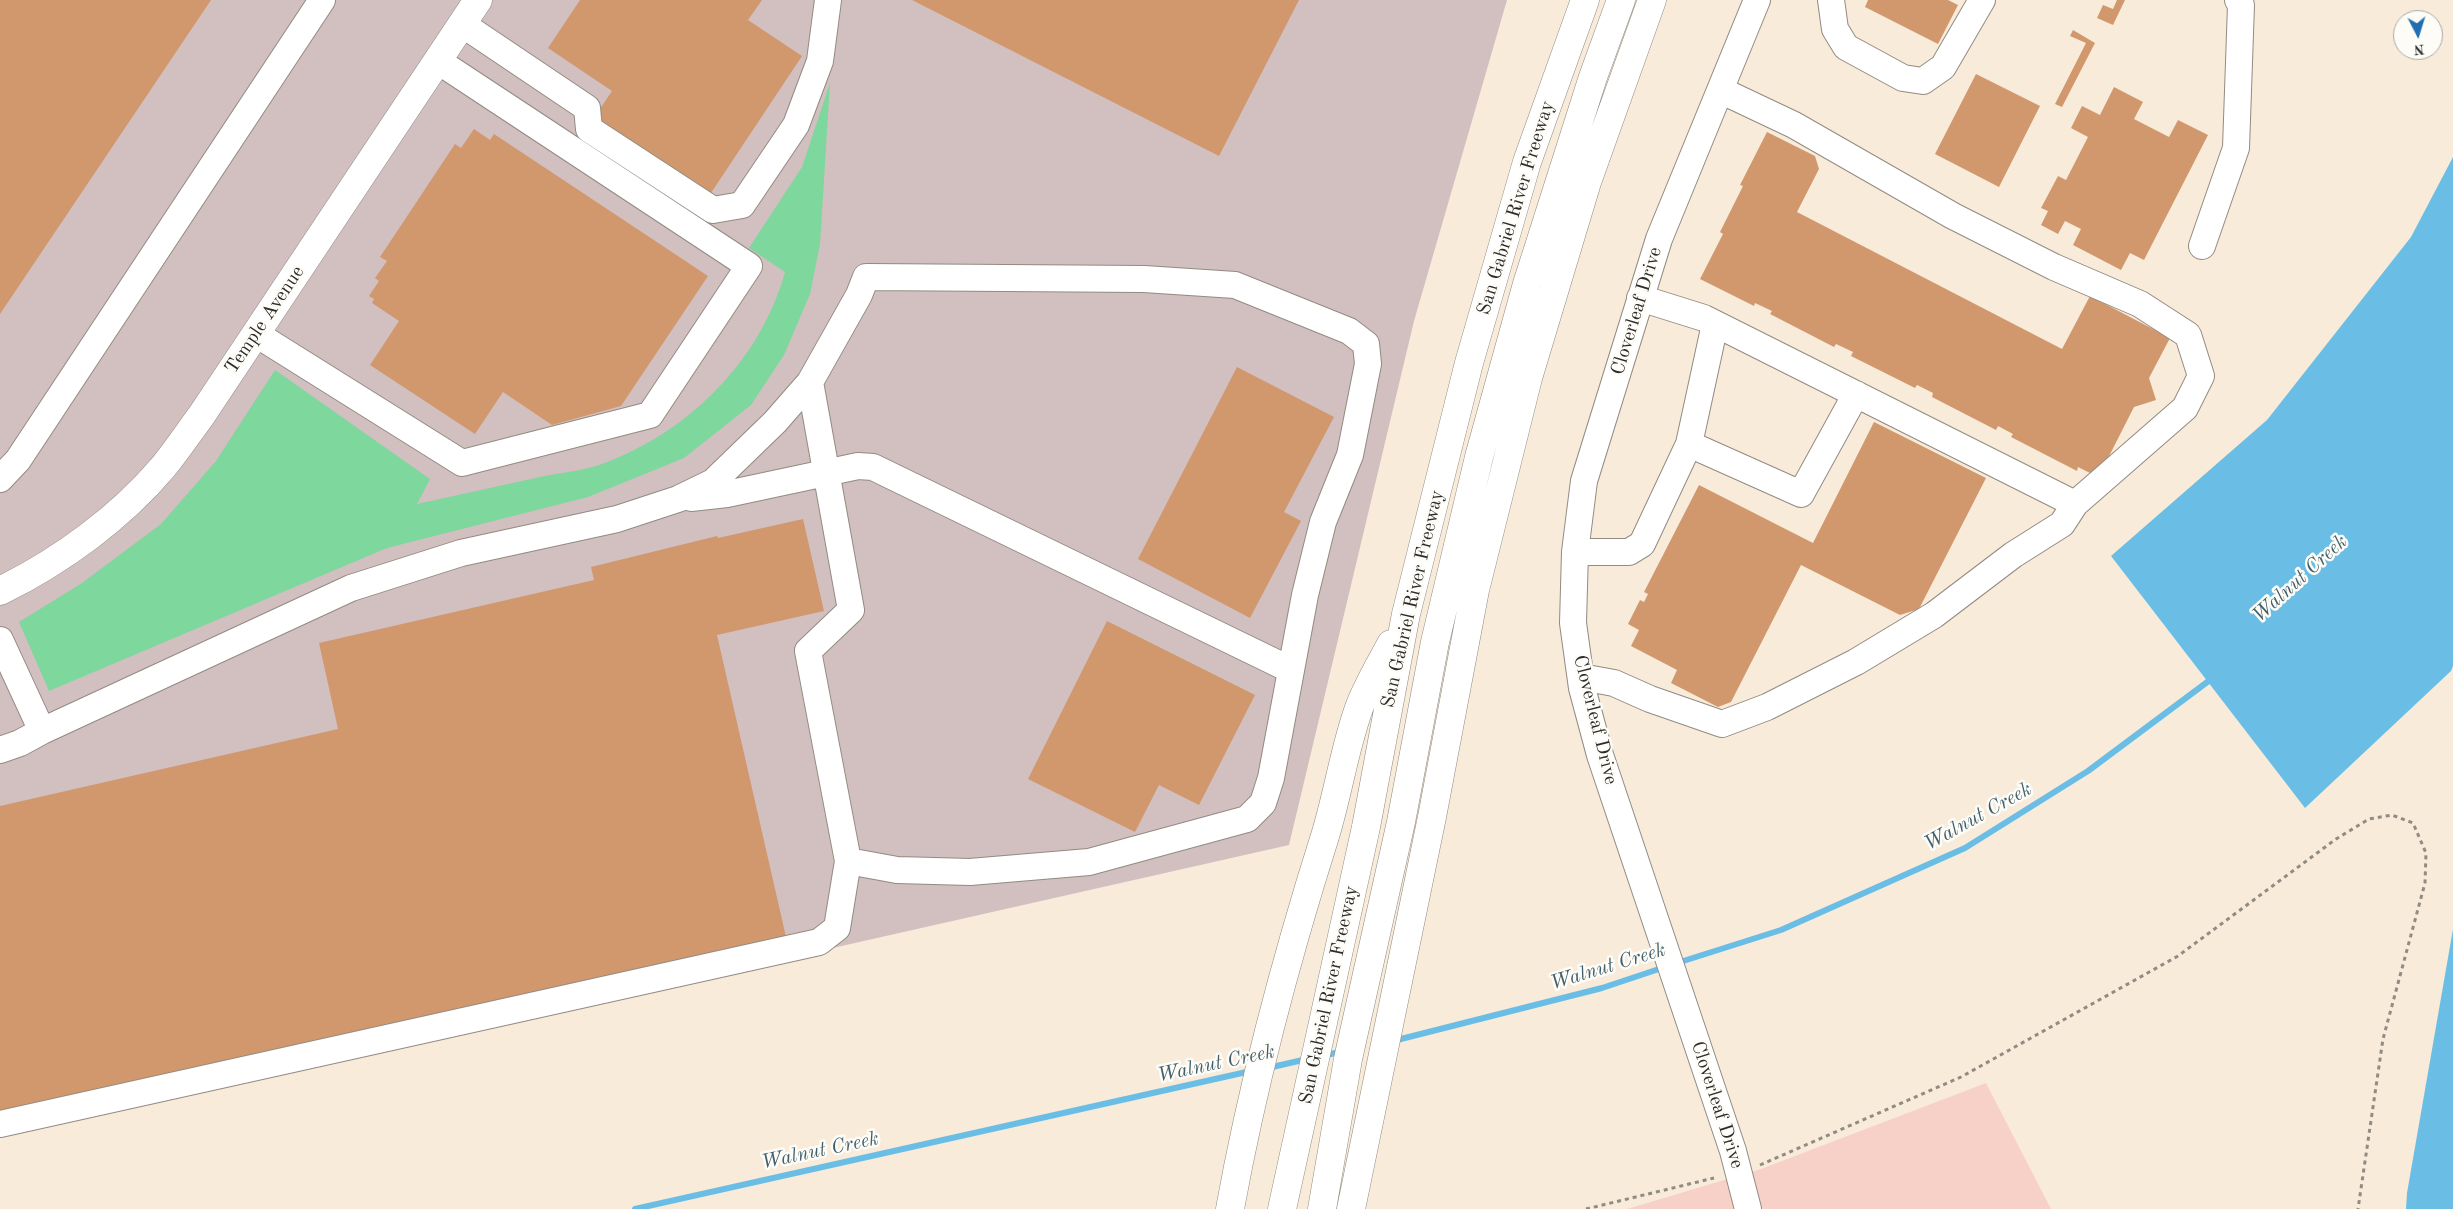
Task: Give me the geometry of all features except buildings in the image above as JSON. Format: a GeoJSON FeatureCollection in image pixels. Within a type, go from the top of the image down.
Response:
{"type":"FeatureCollection","features":[{"type":"Feature","properties":{"kind":"main road","name":"Temple Avenue"},"geometry":{"type":"LineString","coordinates":[[0,591],[21,581],[74,547],[122,508],[164,466],[201,416],[478,0]]}},
{"type":"Feature","properties":{"kind":"main road","name":"San Gabriel River Freeway"},"geometry":{"type":"LineString","coordinates":[[1282,1209],[1366,823],[1406,614],[1469,363],[1527,162],[1585,0]]}},
{"type":"Feature","properties":{"kind":"main road"},"geometry":{"type":"LineString","coordinates":[[1366,823],[1390,802],[1431,600],[1482,390],[1546,178],[1607,0]]}},
{"type":"Feature","properties":{"kind":"main road"},"geometry":{"type":"LineString","coordinates":[[1322,1209],[1348,1059],[1401,822],[1435,642],[1479,457],[1527,284],[1593,77],[1621,0]]}},
{"type":"Feature","properties":{"kind":"main road"},"geometry":{"type":"LineString","coordinates":[[1351,1209],[1432,817],[1474,590],[1528,378],[1587,182],[1652,0]]}},
{"type":"Feature","properties":{"kind":"main road"},"geometry":{"type":"LineString","coordinates":[[1230,1209],[1244,1130],[1269,1022],[1300,914],[1326,834],[1359,708],[1406,614]]}},
{"type":"Feature","properties":{"kind":"street"},"geometry":{"type":"LineString","coordinates":[[0,479],[18,460],[322,0]]}},
{"type":"Feature","properties":{"kind":"street"},"geometry":{"type":"LineString","coordinates":[[462,24],[587,108],[589,130],[712,210],[742,205],[796,125],[820,61],[828,0]]}},
{"type":"Feature","properties":{"kind":"street","name":"Cloverleaf Drive"},"geometry":{"type":"LineString","coordinates":[[1748,1209],[1733,1151],[1600,755],[1581,677],[1573,623],[1575,552],[1584,481],[1658,239],[1757,0]]}},
{"type":"Feature","properties":{"kind":"street"},"geometry":{"type":"LineString","coordinates":[[1831,0],[1835,29],[1846,47],[1903,78],[1924,80],[1943,67],[1982,0]]}},
{"type":"Feature","properties":{"kind":"street"},"geometry":{"type":"LineString","coordinates":[[2202,246],[2236,148],[2241,5],[2238,0]]}},
{"type":"Feature","properties":{"kind":"street"},"geometry":{"type":"LineString","coordinates":[[256,334],[462,463],[650,415],[749,266],[438,61]]}},
{"type":"Feature","properties":{"kind":"street"},"geometry":{"type":"LineString","coordinates":[[1581,677],[1614,683],[1650,699],[1722,724],[1767,707],[1856,662],[1934,615],[2013,556],[2062,524],[2075,504],[2185,408],[2201,376],[2188,335],[2140,304],[2054,266],[1953,216],[1794,125],[1720,90]]}},
{"type":"Feature","properties":{"kind":"street"},"geometry":{"type":"LineString","coordinates":[[0,750],[20,743],[42,731],[352,588],[461,553],[617,519],[678,499],[713,482],[775,422],[810,382],[859,295],[866,277],[1144,279],[1235,285],[1349,330],[1366,344],[1368,364],[1350,455],[1323,522],[1305,595],[1270,778],[1263,803],[1247,819],[1089,862],[970,872],[897,870],[848,861]]}},
{"type":"Feature","properties":{"kind":"street"},"geometry":{"type":"LineString","coordinates":[[1640,298],[1704,318],[2075,504]]}},
{"type":"Feature","properties":{"kind":"street"},"geometry":{"type":"LineString","coordinates":[[1575,552],[1629,552],[1642,544],[1688,444],[1716,324]]}},
{"type":"Feature","properties":{"kind":"street"},"geometry":{"type":"LineString","coordinates":[[0,1124],[819,942],[837,928],[848,861],[808,651],[851,610],[828,473],[810,382]]}},
{"type":"Feature","properties":{"kind":"street"},"geometry":{"type":"LineString","coordinates":[[1688,444],[1800,494],[1856,394]]}},
{"type":"Feature","properties":{"kind":"street"},"geometry":{"type":"LineString","coordinates":[[678,499],[728,494],[858,466],[873,467],[1291,670]]}},
{"type":"Feature","properties":{"kind":"street"},"geometry":{"type":"LineString","coordinates":[[0,640],[42,731]]}},
{"type":"Feature","properties":{"kind":"path"},"geometry":{"type":"LineString","coordinates":[[1760,1165],[1961,1077],[2178,956],[2336,839],[2369,819],[2392,815],[2413,823],[2426,853],[2425,884],[2383,1039],[2358,1209]]}},
{"type":"Feature","properties":{"kind":"path"},"geometry":{"type":"LineString","coordinates":[[1586,1209],[1714,1178]]}},
{"type":"Feature","properties":{"kind":"shaded area"},"geometry":{"type":"Polygon","coordinates":[[[0,0],[1507,0],[1414,321],[1289,845],[0,1136],[0,0]]]}},
{"type":"Feature","properties":{"kind":"shaded area"},"geometry":{"type":"Polygon","coordinates":[[[1986,1083],[2051,1209],[1627,1209],[1761,1169],[1986,1083]]]}},
{"type":"Feature","properties":{"kind":"green space"},"geometry":{"type":"Polygon","coordinates":[[[830,83],[820,244],[810,294],[784,355],[751,405],[684,458],[588,497],[387,548],[49,691],[19,622],[82,583],[161,524],[216,461],[275,370],[430,479],[417,504],[599,465],[631,451],[662,434],[690,414],[716,391],[738,364],[758,336],[773,305],[785,272],[749,248],[802,167],[830,83]]]}},
{"type":"Feature","properties":{"kind":"water"},"geometry":{"type":"Polygon","coordinates":[[[2453,157],[2453,666],[2451,671],[2305,808],[2111,556],[2267,420],[2411,237],[2453,157]]]}},
{"type":"Feature","properties":{"kind":"water"},"geometry":{"type":"Polygon","coordinates":[[[2453,929],[2453,1209],[2406,1209],[2407,1193],[2453,929]]]}},
{"type":"Feature","properties":{"kind":"waterway","name":"Walnut Creek"},"geometry":{"type":"LineString","coordinates":[[1677,963],[1781,930],[1965,848],[2088,771],[2214,677]]}},
{"type":"Feature","properties":{"kind":"waterway","name":"Walnut Creek"},"geometry":{"type":"LineString","coordinates":[[1393,1041],[1602,988],[1665,967]]}},
{"type":"Feature","properties":{"kind":"waterway","name":"Walnut Creek"},"geometry":{"type":"LineString","coordinates":[[1322,1056],[1344,1051]]}},
{"type":"Feature","properties":{"kind":"waterway","name":"Walnut Creek"},"geometry":{"type":"LineString","coordinates":[[1268,1068],[1307,1059]]}},
{"type":"Feature","properties":{"kind":"waterway","name":"Walnut Creek"},"geometry":{"type":"LineString","coordinates":[[635,1209],[1251,1071]]}}]}
